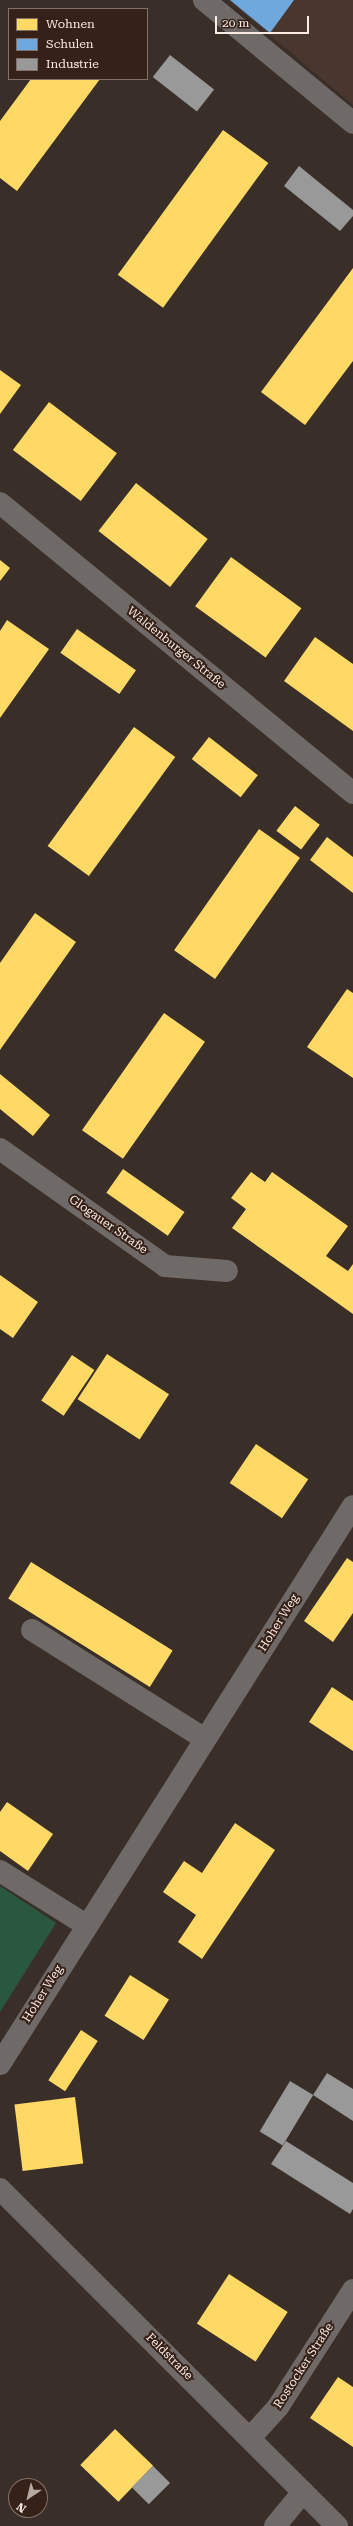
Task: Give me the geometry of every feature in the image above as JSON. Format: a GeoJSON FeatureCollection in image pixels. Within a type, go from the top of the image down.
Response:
{"type":"FeatureCollection","features":[{"type":"Feature","properties":{"kind":"street"},"geometry":{"type":"LineString","coordinates":[[204,0],[353,123]]}},
{"type":"Feature","properties":{"kind":"street","name":"Waldenburger Straße"},"geometry":{"type":"LineString","coordinates":[[0,503],[353,793]]}},
{"type":"Feature","properties":{"kind":"street","name":"Glogauer Straße"},"geometry":{"type":"LineString","coordinates":[[1,1152],[165,1266],[228,1271]]}},
{"type":"Feature","properties":{"kind":"street","name":"Hoher Weg"},"geometry":{"type":"LineString","coordinates":[[0,2064],[86,1924],[353,1506]]}},
{"type":"Feature","properties":{"kind":"street"},"geometry":{"type":"LineString","coordinates":[[32,1630],[205,1739]]}},
{"type":"Feature","properties":{"kind":"street"},"geometry":{"type":"LineString","coordinates":[[0,1871],[86,1924]]}},
{"type":"Feature","properties":{"kind":"street","name":"Feldstraße"},"geometry":{"type":"LineString","coordinates":[[0,2189],[337,2526]]}},
{"type":"Feature","properties":{"kind":"street","name":"Rostocker Straße"},"geometry":{"type":"LineString","coordinates":[[250,2438],[278,2407],[353,2290]]}},
{"type":"Feature","properties":{"kind":"street"},"geometry":{"type":"LineString","coordinates":[[275,2526],[304,2492]]}},
{"type":"Feature","properties":{"kind":"shaded area"},"geometry":{"type":"Polygon","coordinates":[[[228,0],[353,0],[353,105],[228,0]]]}},
{"type":"Feature","properties":{"kind":"green space"},"geometry":{"type":"Polygon","coordinates":[[[0,1886],[56,1923],[0,2012],[0,1886]]]}},
{"type":"Feature","properties":{"kind":"building: Wohnen"},"geometry":{"type":"Polygon","coordinates":[[[30,80],[99,80],[17,191],[0,178],[0,121],[30,80]]]}},
{"type":"Feature","properties":{"kind":"building: Wohnen"},"geometry":{"type":"Polygon","coordinates":[[[223,130],[268,163],[163,308],[118,275],[223,130]]]}},
{"type":"Feature","properties":{"kind":"building: Wohnen"},"geometry":{"type":"Polygon","coordinates":[[[353,268],[353,361],[305,425],[261,392],[353,268]]]}},
{"type":"Feature","properties":{"kind":"building: Wohnen"},"geometry":{"type":"Polygon","coordinates":[[[0,370],[21,385],[0,414],[0,370]]]}},
{"type":"Feature","properties":{"kind":"building: Wohnen"},"geometry":{"type":"Polygon","coordinates":[[[49,402],[117,453],[81,501],[13,450],[49,402]]]}},
{"type":"Feature","properties":{"kind":"building: Wohnen"},"geometry":{"type":"Polygon","coordinates":[[[136,483],[208,539],[170,587],[98,531],[136,483]]]}},
{"type":"Feature","properties":{"kind":"building: Wohnen"},"geometry":{"type":"Polygon","coordinates":[[[231,557],[301,608],[266,657],[195,606],[231,557]]]}},
{"type":"Feature","properties":{"kind":"building: Wohnen"},"geometry":{"type":"Polygon","coordinates":[[[0,560],[10,568],[0,581],[0,560]]]}},
{"type":"Feature","properties":{"kind":"building: Wohnen"},"geometry":{"type":"Polygon","coordinates":[[[7,620],[49,649],[0,718],[0,631],[7,620]]]}},
{"type":"Feature","properties":{"kind":"building: Wohnen"},"geometry":{"type":"Polygon","coordinates":[[[77,629],[136,670],[119,694],[60,653],[77,629]]]}},
{"type":"Feature","properties":{"kind":"building: Wohnen"},"geometry":{"type":"Polygon","coordinates":[[[315,637],[353,664],[353,731],[284,681],[315,637]]]}},
{"type":"Feature","properties":{"kind":"building: Wohnen"},"geometry":{"type":"Polygon","coordinates":[[[134,727],[175,757],[89,876],[48,846],[134,727]]]}},
{"type":"Feature","properties":{"kind":"building: Wohnen"},"geometry":{"type":"Polygon","coordinates":[[[209,737],[258,775],[241,797],[192,759],[209,737]]]}},
{"type":"Feature","properties":{"kind":"building: Wohnen"},"geometry":{"type":"Polygon","coordinates":[[[295,806],[320,825],[301,849],[276,831],[295,806]]]}},
{"type":"Feature","properties":{"kind":"building: Wohnen"},"geometry":{"type":"Polygon","coordinates":[[[259,829],[300,858],[215,979],[174,950],[259,829]]]}},
{"type":"Feature","properties":{"kind":"building: Wohnen"},"geometry":{"type":"Polygon","coordinates":[[[327,837],[353,857],[353,893],[310,860],[327,837]]]}},
{"type":"Feature","properties":{"kind":"building: Wohnen"},"geometry":{"type":"Polygon","coordinates":[[[35,913],[76,942],[0,1050],[0,963],[35,913]]]}},
{"type":"Feature","properties":{"kind":"building: Wohnen"},"geometry":{"type":"Polygon","coordinates":[[[347,989],[353,993],[353,1078],[307,1047],[347,989]]]}},
{"type":"Feature","properties":{"kind":"building: Wohnen"},"geometry":{"type":"Polygon","coordinates":[[[164,1013],[205,1042],[123,1159],[82,1130],[164,1013]]]}},
{"type":"Feature","properties":{"kind":"building: Wohnen"},"geometry":{"type":"Polygon","coordinates":[[[0,1074],[50,1115],[33,1136],[0,1109],[0,1074]]]}},
{"type":"Feature","properties":{"kind":"building: Wohnen"},"geometry":{"type":"Polygon","coordinates":[[[123,1169],[184,1212],[168,1236],[106,1193],[123,1169]]]}},
{"type":"Feature","properties":{"kind":"building: Wohnen"},"geometry":{"type":"Polygon","coordinates":[[[251,1172],[265,1182],[272,1172],[348,1226],[326,1256],[348,1271],[353,1264],[353,1314],[232,1228],[246,1209],[231,1198],[251,1172]]]}},
{"type":"Feature","properties":{"kind":"building: Wohnen"},"geometry":{"type":"Polygon","coordinates":[[[0,1275],[38,1302],[13,1338],[0,1329],[0,1275]]]}},
{"type":"Feature","properties":{"kind":"building: Wohnen"},"geometry":{"type":"Polygon","coordinates":[[[107,1354],[169,1394],[140,1440],[78,1399],[107,1354]]]}},
{"type":"Feature","properties":{"kind":"building: Wohnen"},"geometry":{"type":"Polygon","coordinates":[[[72,1355],[94,1370],[64,1416],[41,1401],[72,1355]]]}},
{"type":"Feature","properties":{"kind":"building: Wohnen"},"geometry":{"type":"Polygon","coordinates":[[[256,1444],[308,1479],[282,1518],[230,1483],[256,1444]]]}},
{"type":"Feature","properties":{"kind":"building: Wohnen"},"geometry":{"type":"Polygon","coordinates":[[[347,1558],[353,1562],[353,1613],[333,1642],[304,1621],[347,1558]]]}},
{"type":"Feature","properties":{"kind":"building: Wohnen"},"geometry":{"type":"Polygon","coordinates":[[[31,1562],[173,1650],[150,1687],[8,1598],[31,1562]]]}},
{"type":"Feature","properties":{"kind":"building: Wohnen"},"geometry":{"type":"Polygon","coordinates":[[[332,1687],[353,1701],[353,1751],[309,1722],[332,1687]]]}},
{"type":"Feature","properties":{"kind":"building: Wohnen"},"geometry":{"type":"Polygon","coordinates":[[[7,1802],[53,1834],[28,1871],[0,1851],[0,1812],[7,1802]]]}},
{"type":"Feature","properties":{"kind":"building: Wohnen"},"geometry":{"type":"Polygon","coordinates":[[[235,1823],[275,1850],[202,1959],[178,1942],[196,1915],[163,1892],[184,1861],[202,1873],[235,1823]]]}},
{"type":"Feature","properties":{"kind":"building: Wohnen"},"geometry":{"type":"Polygon","coordinates":[[[130,1975],[169,1999],[144,2040],[105,2016],[130,1975]]]}},
{"type":"Feature","properties":{"kind":"building: Wohnen"},"geometry":{"type":"Polygon","coordinates":[[[81,2030],[98,2041],[65,2091],[48,2080],[81,2030]]]}},
{"type":"Feature","properties":{"kind":"building: Wohnen"},"geometry":{"type":"Polygon","coordinates":[[[75,2097],[83,2164],[23,2171],[14,2104],[75,2097]]]}},
{"type":"Feature","properties":{"kind":"building: Wohnen"},"geometry":{"type":"Polygon","coordinates":[[[229,2274],[288,2312],[256,2362],[197,2323],[229,2274]]]}},
{"type":"Feature","properties":{"kind":"building: Wohnen"},"geometry":{"type":"Polygon","coordinates":[[[338,2377],[353,2387],[353,2447],[310,2418],[338,2377]]]}},
{"type":"Feature","properties":{"kind":"building: Wohnen"},"geometry":{"type":"Polygon","coordinates":[[[115,2429],[153,2466],[118,2502],[80,2465],[115,2429]]]}},
{"type":"Feature","properties":{"kind":"building: Schulen"},"geometry":{"type":"Polygon","coordinates":[[[230,0],[294,0],[270,33],[230,0]]]}},
{"type":"Feature","properties":{"kind":"building: Industrie"},"geometry":{"type":"Polygon","coordinates":[[[170,55],[214,89],[197,112],[153,77],[170,55]]]}},
{"type":"Feature","properties":{"kind":"building: Industrie"},"geometry":{"type":"Polygon","coordinates":[[[299,166],[353,210],[353,216],[340,231],[284,186],[299,166]]]}},
{"type":"Feature","properties":{"kind":"building: Industrie"},"geometry":{"type":"Polygon","coordinates":[[[327,2073],[353,2089],[353,2121],[313,2095],[327,2073]]]}},
{"type":"Feature","properties":{"kind":"building: Industrie"},"geometry":{"type":"Polygon","coordinates":[[[290,2081],[313,2095],[283,2145],[260,2132],[290,2081]]]}},
{"type":"Feature","properties":{"kind":"building: Industrie"},"geometry":{"type":"Polygon","coordinates":[[[286,2141],[353,2183],[353,2209],[350,2214],[271,2164],[286,2141]]]}},
{"type":"Feature","properties":{"kind":"building: Industrie"},"geometry":{"type":"Polygon","coordinates":[[[153,2466],[170,2483],[149,2504],[132,2487],[153,2466]]]}}]}
